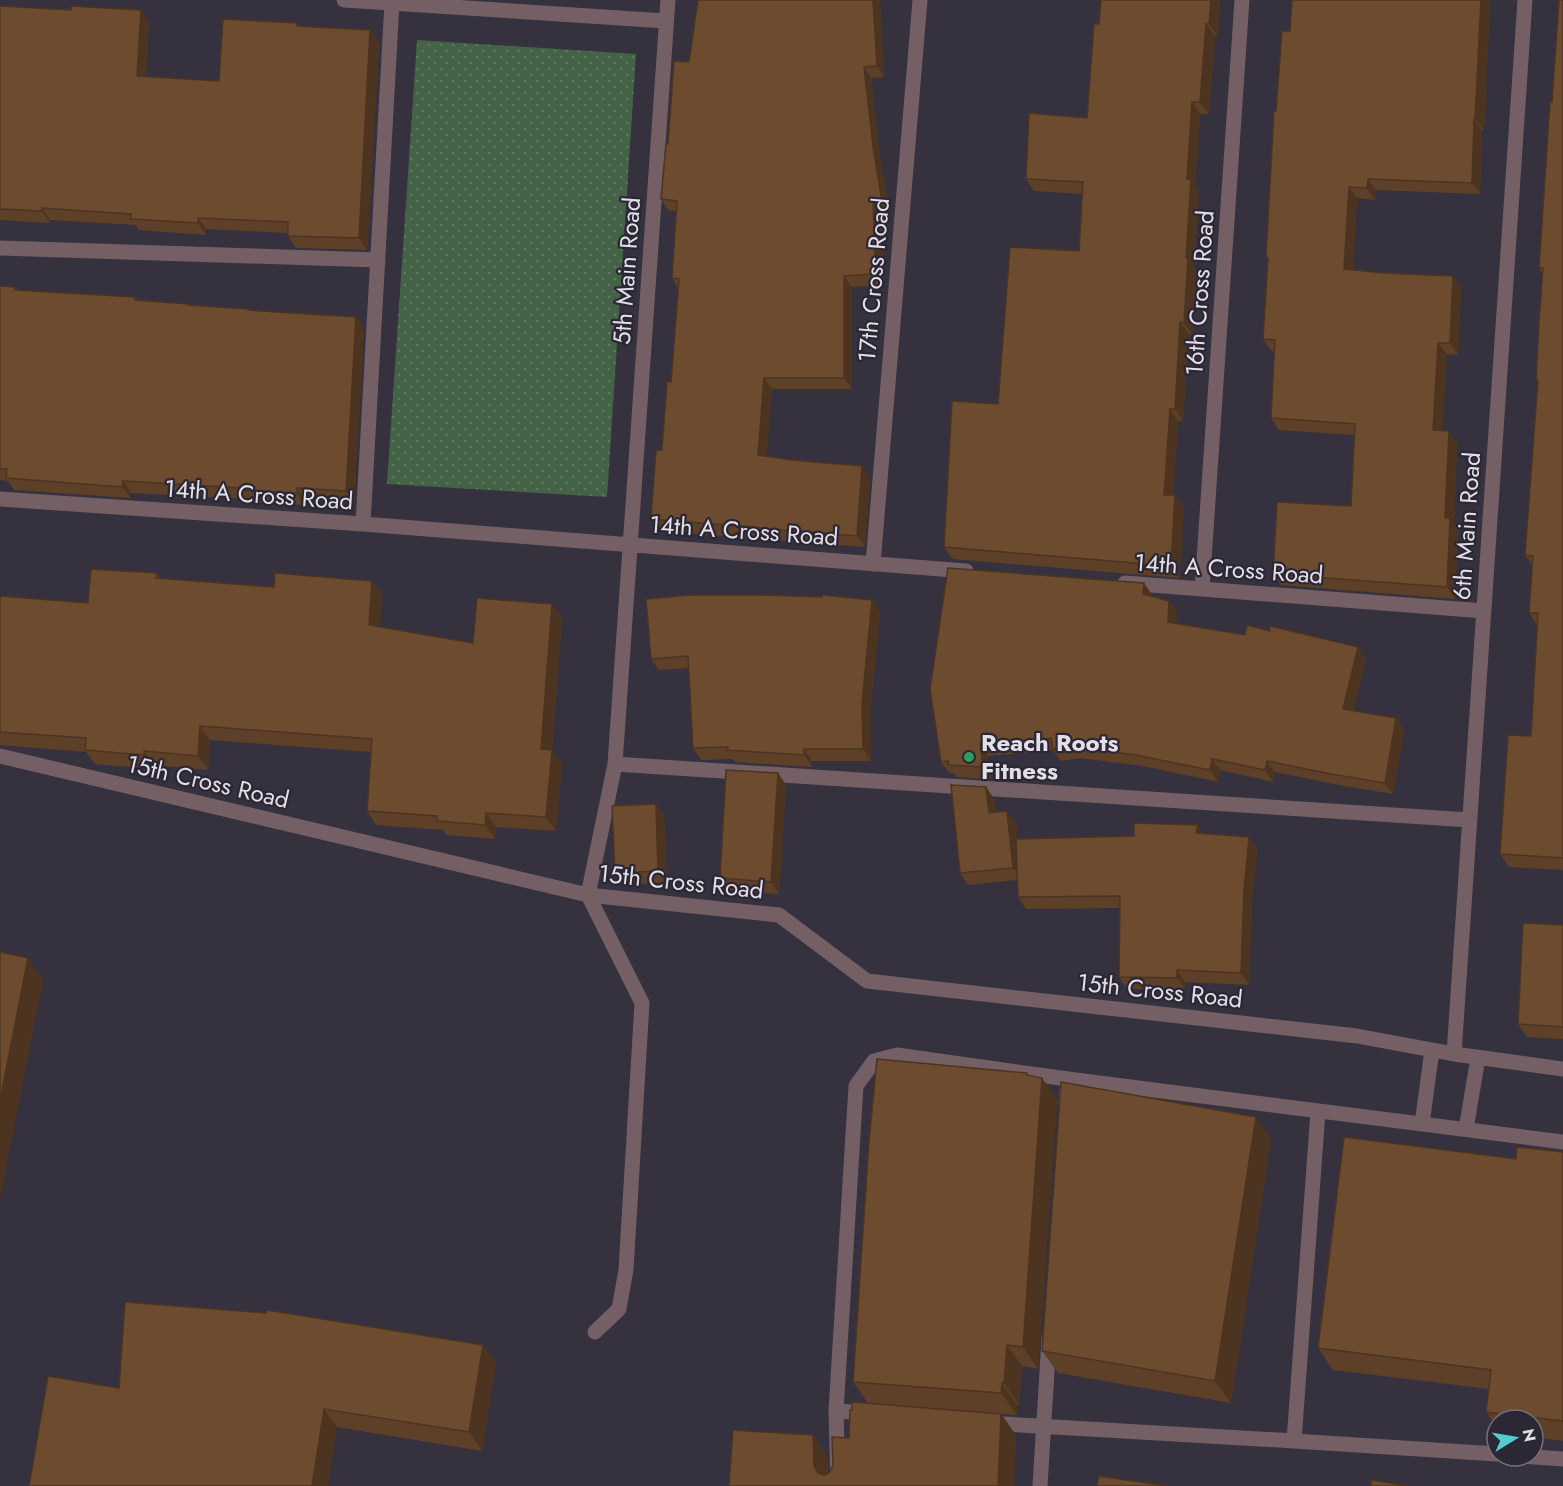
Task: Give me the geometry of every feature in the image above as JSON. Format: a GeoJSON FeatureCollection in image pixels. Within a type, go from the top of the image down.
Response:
{"type":"FeatureCollection","features":[{"type":"Feature","properties":{"kind":"street"},"geometry":{"type":"LineString","coordinates":[[344,0],[666,21]]}},
{"type":"Feature","properties":{"kind":"street","name":"5th Main Road"},"geometry":{"type":"LineString","coordinates":[[588,895],[615,764],[668,0]]}},
{"type":"Feature","properties":{"kind":"street","name":"17th Cross Road"},"geometry":{"type":"LineString","coordinates":[[873,564],[920,0]]}},
{"type":"Feature","properties":{"kind":"street","name":"16th Cross Road"},"geometry":{"type":"LineString","coordinates":[[1202,589],[1242,0]]}},
{"type":"Feature","properties":{"kind":"street","name":"6th Main Road"},"geometry":{"type":"LineString","coordinates":[[1454,1054],[1526,0]]}},
{"type":"Feature","properties":{"kind":"street"},"geometry":{"type":"LineString","coordinates":[[363,524],[392,3]]}},
{"type":"Feature","properties":{"kind":"street"},"geometry":{"type":"LineString","coordinates":[[0,248],[378,260]]}},
{"type":"Feature","properties":{"kind":"street","name":"14th A Cross Road"},"geometry":{"type":"LineString","coordinates":[[0,499],[363,524],[979,572]]}},
{"type":"Feature","properties":{"kind":"street","name":"14th A Cross Road"},"geometry":{"type":"LineString","coordinates":[[1108,582],[1484,611]]}},
{"type":"Feature","properties":{"kind":"street","name":"15th Cross Road"},"geometry":{"type":"LineString","coordinates":[[0,756],[588,895],[779,915],[867,981],[1357,1036],[1478,1058],[1563,1069]]}},
{"type":"Feature","properties":{"kind":"street"},"geometry":{"type":"LineString","coordinates":[[615,764],[1470,820]]}},
{"type":"Feature","properties":{"kind":"street"},"geometry":{"type":"LineString","coordinates":[[588,895],[642,1003],[626,1270],[619,1309],[595,1332]]}},
{"type":"Feature","properties":{"kind":"street"},"geometry":{"type":"LineString","coordinates":[[1422,1124],[1432,1050]]}},
{"type":"Feature","properties":{"kind":"street"},"geometry":{"type":"LineString","coordinates":[[838,1486],[836,1411],[856,1086],[874,1061],[897,1055],[1563,1142]]}},
{"type":"Feature","properties":{"kind":"street"},"geometry":{"type":"LineString","coordinates":[[1466,1130],[1478,1058]]}},
{"type":"Feature","properties":{"kind":"street"},"geometry":{"type":"LineString","coordinates":[[1065,1114],[1068,1079]]}},
{"type":"Feature","properties":{"kind":"street"},"geometry":{"type":"LineString","coordinates":[[1294,1441],[1318,1111]]}},
{"type":"Feature","properties":{"kind":"street"},"geometry":{"type":"LineString","coordinates":[[1040,1486],[1050,1322]]}},
{"type":"Feature","properties":{"kind":"street"},"geometry":{"type":"LineString","coordinates":[[836,1411],[882,1414]]}},
{"type":"Feature","properties":{"kind":"street"},"geometry":{"type":"LineString","coordinates":[[974,1422],[1485,1453]]}},
{"type":"Feature","properties":{"kind":"street"},"geometry":{"type":"LineString","coordinates":[[1545,1458],[1563,1459]]}},
{"type":"Feature","properties":{"kind":"green space"},"geometry":{"type":"Polygon","coordinates":[[[417,40],[636,54],[607,497],[387,484],[417,40]]]}},
{"type":"Feature","properties":{"kind":"building"},"geometry":{"type":"Polygon","coordinates":[[[698,0],[873,0],[877,66],[864,67],[882,202],[873,203],[876,274],[844,276],[844,378],[764,378],[758,455],[862,466],[857,536],[651,519],[656,450],[662,450],[667,381],[671,382],[679,279],[672,278],[677,201],[661,199],[666,144],[668,144],[674,61],[689,62],[698,0]]]}},
{"type":"Feature","properties":{"kind":"building"},"geometry":{"type":"Polygon","coordinates":[[[1101,0],[1211,0],[1209,24],[1206,24],[1200,102],[1192,102],[1187,179],[1191,179],[1184,323],[1180,322],[1175,409],[1170,409],[1164,495],[1175,495],[1171,566],[944,547],[952,401],[998,404],[1010,247],[1079,251],[1083,182],[1026,179],[1029,113],[1087,118],[1094,24],[1099,24],[1101,0]]]}},
{"type":"Feature","properties":{"kind":"building"},"geometry":{"type":"Polygon","coordinates":[[[1292,0],[1481,0],[1472,183],[1368,179],[1367,188],[1349,187],[1344,269],[1453,276],[1450,343],[1438,343],[1433,430],[1449,431],[1445,518],[1450,518],[1447,587],[1273,574],[1277,502],[1351,506],[1355,424],[1271,418],[1275,340],[1263,339],[1268,258],[1266,257],[1274,111],[1276,111],[1282,31],[1290,31],[1292,0]]]}},
{"type":"Feature","properties":{"kind":"building"},"geometry":{"type":"Polygon","coordinates":[[[1559,0],[1563,0],[1563,858],[1500,854],[1508,735],[1531,736],[1538,613],[1529,613],[1533,556],[1525,555],[1538,380],[1536,380],[1543,268],[1539,268],[1559,0]]]}},
{"type":"Feature","properties":{"kind":"building"},"geometry":{"type":"Polygon","coordinates":[[[0,6],[71,10],[71,6],[141,10],[137,76],[219,81],[223,19],[370,30],[359,238],[288,236],[288,222],[198,218],[198,223],[131,219],[131,214],[42,208],[42,211],[0,209],[0,6]]]}},
{"type":"Feature","properties":{"kind":"building"},"geometry":{"type":"Polygon","coordinates":[[[0,286],[15,287],[15,290],[135,297],[135,300],[188,305],[356,317],[346,491],[297,488],[297,493],[123,481],[122,487],[6,478],[7,469],[0,469],[0,286]]]}},
{"type":"Feature","properties":{"kind":"building"},"geometry":{"type":"Polygon","coordinates":[[[948,568],[1144,583],[1143,594],[1169,601],[1168,622],[1245,635],[1247,625],[1270,631],[1270,626],[1358,647],[1343,709],[1396,718],[1385,783],[1267,761],[1265,770],[1212,759],[1210,770],[1135,755],[1072,747],[1053,749],[1051,738],[980,744],[983,767],[949,765],[948,761],[941,762],[930,689],[948,568]]]}},
{"type":"Feature","properties":{"kind":"building"},"geometry":{"type":"Polygon","coordinates":[[[91,569],[156,573],[156,578],[274,587],[275,573],[372,581],[369,625],[473,643],[477,598],[552,604],[541,749],[552,750],[546,817],[486,813],[485,825],[437,821],[437,816],[367,811],[372,739],[200,726],[198,756],[144,751],[144,755],[85,750],[86,738],[0,732],[0,596],[88,603],[91,569]]]}},
{"type":"Feature","properties":{"kind":"building"},"geometry":{"type":"Polygon","coordinates":[[[691,595],[822,597],[822,595],[872,600],[862,703],[863,749],[804,749],[804,755],[727,750],[728,747],[693,748],[688,656],[651,659],[646,599],[691,595]]]}},
{"type":"Feature","properties":{"kind":"building"},"geometry":{"type":"Polygon","coordinates":[[[726,770],[778,773],[771,882],[720,878],[726,770]]]}},
{"type":"Feature","properties":{"kind":"building"},"geometry":{"type":"Polygon","coordinates":[[[951,785],[986,787],[989,813],[1007,811],[1013,868],[960,873],[951,785]]]}},
{"type":"Feature","properties":{"kind":"building"},"geometry":{"type":"Polygon","coordinates":[[[656,804],[658,871],[615,873],[612,806],[656,804]]]}},
{"type":"Feature","properties":{"kind":"building"},"geometry":{"type":"Polygon","coordinates":[[[1134,823],[1198,825],[1196,833],[1249,837],[1244,890],[1241,973],[1177,970],[1177,978],[1119,977],[1120,896],[1018,897],[1016,839],[1134,836],[1134,823]]]}},
{"type":"Feature","properties":{"kind":"building"},"geometry":{"type":"Polygon","coordinates":[[[1523,923],[1563,925],[1563,1027],[1518,1024],[1523,923]]]}},
{"type":"Feature","properties":{"kind":"building"},"geometry":{"type":"Polygon","coordinates":[[[0,952],[28,958],[0,1101],[0,952]]]}},
{"type":"Feature","properties":{"kind":"building"},"geometry":{"type":"Polygon","coordinates":[[[877,1059],[1027,1073],[1027,1075],[1042,1078],[1023,1347],[1007,1345],[1001,1393],[853,1382],[869,1141],[877,1059]]]}},
{"type":"Feature","properties":{"kind":"building"},"geometry":{"type":"Polygon","coordinates":[[[1061,1082],[1256,1117],[1215,1381],[1042,1351],[1061,1082]]]}},
{"type":"Feature","properties":{"kind":"building"},"geometry":{"type":"Polygon","coordinates":[[[1344,1137],[1516,1159],[1517,1147],[1563,1152],[1563,1421],[1545,1419],[1545,1408],[1486,1408],[1491,1370],[1318,1348],[1344,1137]]]}},
{"type":"Feature","properties":{"kind":"building"},"geometry":{"type":"Polygon","coordinates":[[[125,1302],[266,1313],[267,1310],[483,1345],[469,1432],[324,1409],[312,1486],[29,1486],[48,1376],[119,1388],[125,1302]]]}},
{"type":"Feature","properties":{"kind":"building"},"geometry":{"type":"Polygon","coordinates":[[[852,1402],[1001,1414],[998,1486],[729,1486],[733,1430],[813,1435],[814,1466],[818,1473],[824,1475],[829,1473],[833,1465],[832,1437],[849,1438],[852,1402]]]}},
{"type":"Feature","properties":{"kind":"building"},"geometry":{"type":"Polygon","coordinates":[[[1099,1476],[1168,1486],[1097,1486],[1099,1476]]]}},
{"type":"Feature","properties":{"kind":"building"},"geometry":{"type":"Polygon","coordinates":[[[1371,1480],[1409,1486],[1371,1486],[1371,1480]]]}},
{"type":"Feature","properties":{"kind":"place","name":"Reach Roots Fitness"},"geometry":{"type":"Point","coordinates":[969,757]}}]}
